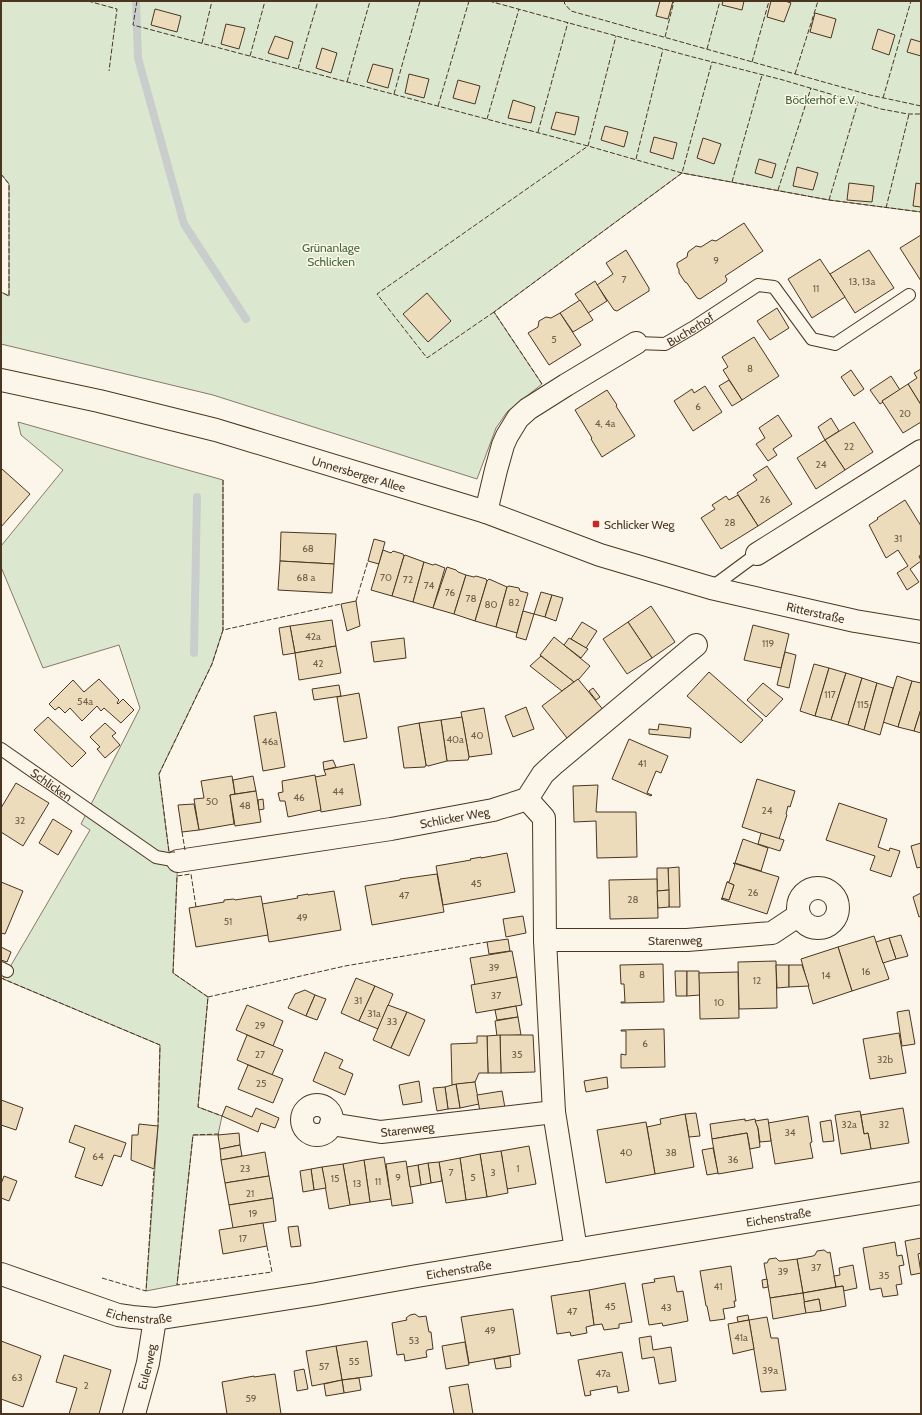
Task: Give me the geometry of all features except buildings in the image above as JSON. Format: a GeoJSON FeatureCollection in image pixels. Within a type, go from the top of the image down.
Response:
{"type":"FeatureCollection","features":[{"type":"Feature","properties":{"kind":"street","name":"Bucherhof"},"geometry":{"type":"LineString","coordinates":[[486,512],[505,440],[518,418],[528,409],[636,343]]}},
{"type":"Feature","properties":{"kind":"street","name":"Unnersberger Allee"},"geometry":{"type":"LineString","coordinates":[[1,380],[100,401],[216,430],[486,512],[600,555],[711,588]]}},
{"type":"Feature","properties":{"kind":"street"},"geometry":{"type":"LineString","coordinates":[[757,554],[921,450]]}},
{"type":"Feature","properties":{"kind":"street","name":"Ritterstraße"},"geometry":{"type":"LineString","coordinates":[[711,588],[855,621],[921,632]]}},
{"type":"Feature","properties":{"kind":"street"},"geometry":{"type":"LineString","coordinates":[[576,1250],[554,1112],[545,940],[544,818],[527,799],[543,774],[555,763],[696,645]]}},
{"type":"Feature","properties":{"kind":"street","name":"Schlicker Weg"},"geometry":{"type":"LineString","coordinates":[[178,861],[391,829],[494,810],[527,799]]}},
{"type":"Feature","properties":{"kind":"street","name":"Starenweg"},"geometry":{"type":"LineString","coordinates":[[545,940],[687,940],[772,933],[800,915]]}},
{"type":"Feature","properties":{"kind":"street","name":"Starenweg"},"geometry":{"type":"LineString","coordinates":[[332,1124],[381,1132],[554,1112]]}},
{"type":"Feature","properties":{"kind":"street","name":"Eichenstraße"},"geometry":{"type":"LineString","coordinates":[[1,1274],[118,1314],[155,1319],[287,1299],[921,1193]]}},
{"type":"Feature","properties":{"kind":"street","name":"Eulerweg"},"geometry":{"type":"LineString","coordinates":[[134,1414],[148,1363],[155,1319]]}},
{"type":"Feature","properties":{"kind":"lane","name":"Bucherhof"},"geometry":{"type":"LineString","coordinates":[[636,343],[665,344],[758,285],[774,287],[812,339],[835,344],[910,295]]}},
{"type":"Feature","properties":{"kind":"lane"},"geometry":{"type":"LineString","coordinates":[[711,588],[757,554]]}},
{"type":"Feature","properties":{"kind":"lane","name":"Schlicken"},"geometry":{"type":"LineString","coordinates":[[1,749],[156,857],[178,861]]}},
{"type":"Feature","properties":{"kind":"green space","name":"Grünanlage Schlicken"},"geometry":{"type":"Polygon","coordinates":[[[1,1],[921,1],[921,212],[829,200],[682,173],[494,312],[542,384],[507,412],[496,428],[477,479],[213,395],[1,344],[1,292],[9,296],[9,184],[1,174],[1,1]]]}},
{"type":"Feature","properties":{"kind":"green space"},"geometry":{"type":"Polygon","coordinates":[[[18,422],[223,480],[223,630],[212,664],[159,774],[169,852],[178,852],[173,973],[208,997],[198,1107],[222,1116],[218,1135],[193,1135],[177,1285],[146,1291],[158,1126],[160,1045],[3,979],[90,830],[81,824],[140,708],[119,645],[43,668],[1,567],[1,546],[63,470],[21,435],[18,422]]]}},
{"type":"Feature","properties":{"kind":"waterway"},"geometry":{"type":"LineString","coordinates":[[136,1],[138,58],[184,224],[246,319]]}},
{"type":"Feature","properties":{"kind":"waterway"},"geometry":{"type":"LineString","coordinates":[[194,653],[197,497]]}},
{"type":"Feature","properties":{"kind":"fence"},"geometry":{"type":"LineString","coordinates":[[88,1],[117,9],[109,71]]}},
{"type":"Feature","properties":{"kind":"fence"},"geometry":{"type":"LineString","coordinates":[[137,1],[133,25],[588,146],[682,173],[829,200],[921,212]]}},
{"type":"Feature","properties":{"kind":"fence"},"geometry":{"type":"LineString","coordinates":[[202,43],[212,1]]}},
{"type":"Feature","properties":{"kind":"fence"},"geometry":{"type":"LineString","coordinates":[[250,56],[265,1]]}},
{"type":"Feature","properties":{"kind":"fence"},"geometry":{"type":"LineString","coordinates":[[298,69],[318,1]]}},
{"type":"Feature","properties":{"kind":"fence"},"geometry":{"type":"LineString","coordinates":[[347,82],[370,1]]}},
{"type":"Feature","properties":{"kind":"fence"},"geometry":{"type":"LineString","coordinates":[[394,94],[420,1]]}},
{"type":"Feature","properties":{"kind":"fence"},"geometry":{"type":"LineString","coordinates":[[438,106],[469,1]]}},
{"type":"Feature","properties":{"kind":"fence"},"geometry":{"type":"LineString","coordinates":[[489,1],[689,56],[783,80],[881,109],[908,114],[921,114]]}},
{"type":"Feature","properties":{"kind":"fence"},"geometry":{"type":"LineString","coordinates":[[566,1],[564,3],[571,11],[870,95],[921,106]]}},
{"type":"Feature","properties":{"kind":"fence"},"geometry":{"type":"LineString","coordinates":[[665,37],[674,1]]}},
{"type":"Feature","properties":{"kind":"fence"},"geometry":{"type":"LineString","coordinates":[[707,49],[720,1]]}},
{"type":"Feature","properties":{"kind":"fence"},"geometry":{"type":"LineString","coordinates":[[752,62],[769,1]]}},
{"type":"Feature","properties":{"kind":"fence"},"geometry":{"type":"LineString","coordinates":[[795,74],[818,1]]}},
{"type":"Feature","properties":{"kind":"fence"},"geometry":{"type":"LineString","coordinates":[[883,98],[911,1]]}},
{"type":"Feature","properties":{"kind":"fence"},"geometry":{"type":"LineString","coordinates":[[487,119],[519,9]]}},
{"type":"Feature","properties":{"kind":"fence"},"geometry":{"type":"LineString","coordinates":[[538,132],[568,22]]}},
{"type":"Feature","properties":{"kind":"fence"},"geometry":{"type":"LineString","coordinates":[[494,312],[427,358],[377,294],[588,146],[616,36]]}},
{"type":"Feature","properties":{"kind":"fence"},"geometry":{"type":"LineString","coordinates":[[636,159],[663,49]]}},
{"type":"Feature","properties":{"kind":"fence"},"geometry":{"type":"LineString","coordinates":[[542,384],[494,312],[682,173],[712,62]]}},
{"type":"Feature","properties":{"kind":"fence"},"geometry":{"type":"LineString","coordinates":[[732,182],[762,75]]}},
{"type":"Feature","properties":{"kind":"fence"},"geometry":{"type":"LineString","coordinates":[[778,190],[811,88]]}},
{"type":"Feature","properties":{"kind":"fence"},"geometry":{"type":"LineString","coordinates":[[829,200],[858,102]]}},
{"type":"Feature","properties":{"kind":"fence"},"geometry":{"type":"LineString","coordinates":[[886,208],[909,114]]}},
{"type":"Feature","properties":{"kind":"fence"},"geometry":{"type":"LineString","coordinates":[[1,174],[9,184],[9,296],[1,292]]}},
{"type":"Feature","properties":{"kind":"fence"},"geometry":{"type":"LineString","coordinates":[[223,480],[223,630]]}},
{"type":"Feature","properties":{"kind":"fence"},"geometry":{"type":"LineString","coordinates":[[356,601],[368,561]]}},
{"type":"Feature","properties":{"kind":"fence"},"geometry":{"type":"LineString","coordinates":[[175,852],[169,852],[159,774],[212,664],[223,630],[341,604]]}},
{"type":"Feature","properties":{"kind":"fence"},"geometry":{"type":"LineString","coordinates":[[182,832],[185,850]]}},
{"type":"Feature","properties":{"kind":"fence"},"geometry":{"type":"LineString","coordinates":[[196,907],[191,874],[177,876],[173,973],[208,997],[198,1107],[222,1116]]}},
{"type":"Feature","properties":{"kind":"fence"},"geometry":{"type":"LineString","coordinates":[[208,997],[345,966],[487,942]]}},
{"type":"Feature","properties":{"kind":"fence"},"geometry":{"type":"LineString","coordinates":[[1,978],[160,1045],[158,1126]]}},
{"type":"Feature","properties":{"kind":"fence"},"geometry":{"type":"LineString","coordinates":[[219,1134],[193,1135],[177,1285],[272,1272],[267,1246]]}},
{"type":"Feature","properties":{"kind":"fence"},"geometry":{"type":"LineString","coordinates":[[102,1278],[146,1291],[154,1169]]}},
{"type":"Feature","properties":{"kind":"place","name":"Schlicker Weg"},"geometry":{"type":"Point","coordinates":[596,524]}},
{"type":"Feature","properties":{"kind":"park label","name":"Böckerhof e.V."},"geometry":{"type":"Point","coordinates":[821,99]}}]}
